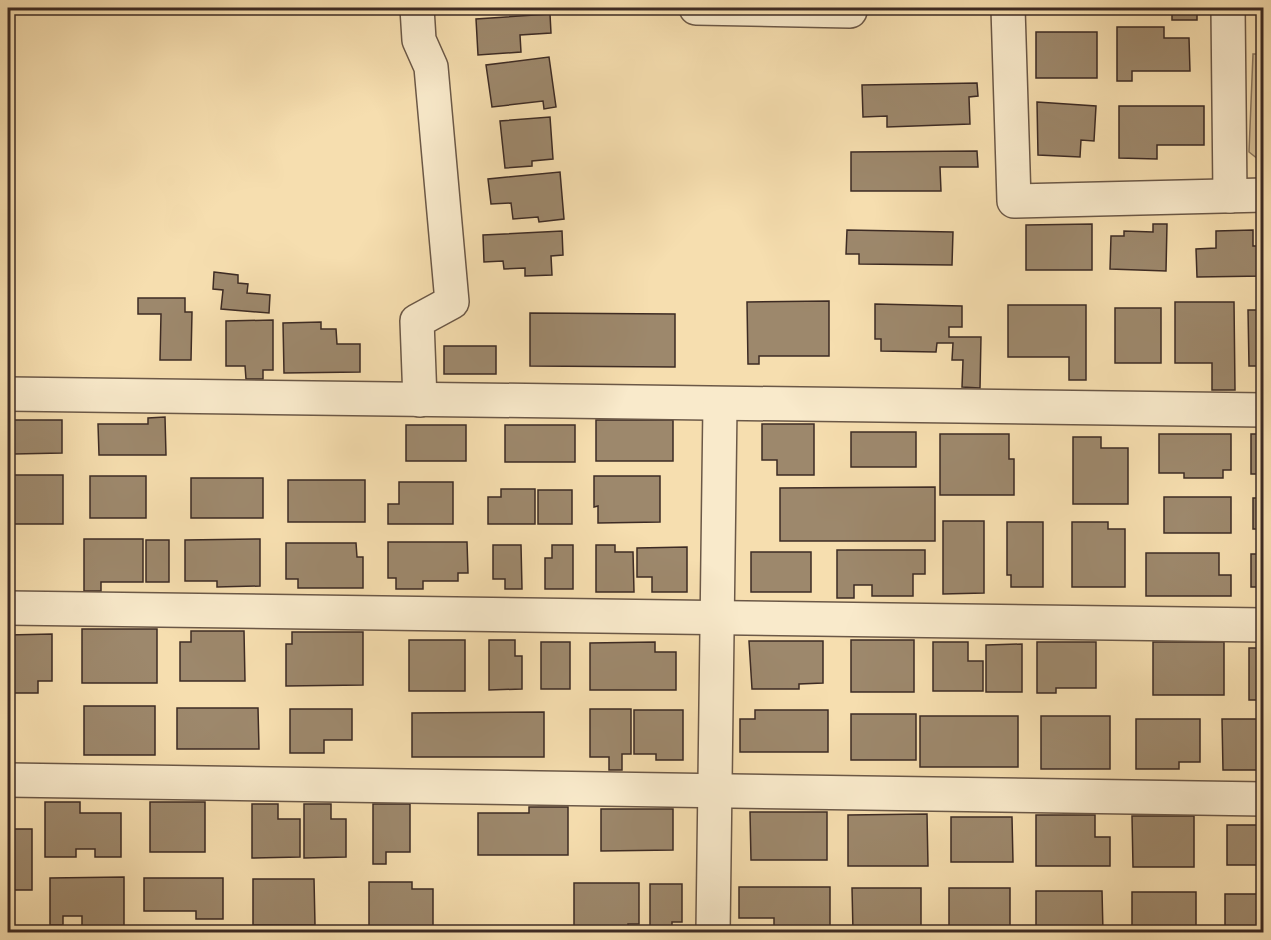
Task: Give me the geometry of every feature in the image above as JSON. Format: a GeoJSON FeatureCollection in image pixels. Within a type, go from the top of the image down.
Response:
{"type":"FeatureCollection","features":[{"type":"Feature","properties":{"kind":"street"},"geometry":{"type":"LineString","coordinates":[[417,8],[419,40],[431,67],[452,302],[417,321],[420,400]]}},
{"type":"Feature","properties":{"kind":"street"},"geometry":{"type":"LineString","coordinates":[[696,8],[850,11]]}},
{"type":"Feature","properties":{"kind":"street"},"geometry":{"type":"LineString","coordinates":[[1008,8],[1014,201],[1263,195]]}},
{"type":"Feature","properties":{"kind":"street"},"geometry":{"type":"LineString","coordinates":[[1228,8],[1230,196]]}},
{"type":"Feature","properties":{"kind":"street"},"geometry":{"type":"LineString","coordinates":[[8,394],[720,405],[1263,410]]}},
{"type":"Feature","properties":{"kind":"street"},"geometry":{"type":"LineString","coordinates":[[713,933],[720,405]]}},
{"type":"Feature","properties":{"kind":"street"},"geometry":{"type":"LineString","coordinates":[[8,608],[1263,625]]}},
{"type":"Feature","properties":{"kind":"street"},"geometry":{"type":"LineString","coordinates":[[8,780],[1263,799]]}},
{"type":"Feature","properties":{"kind":"shaded area"},"geometry":{"type":"Polygon","coordinates":[[[1253,54],[1263,54],[1263,163],[1249,152],[1253,54]]]}},
{"type":"Feature","properties":{"kind":"building"},"geometry":{"type":"Polygon","coordinates":[[[1037,8],[1089,8],[1089,12],[1037,13],[1037,8]]]}},
{"type":"Feature","properties":{"kind":"building"},"geometry":{"type":"Polygon","coordinates":[[[1119,8],[1197,8],[1197,20],[1172,20],[1172,10],[1119,8]]]}},
{"type":"Feature","properties":{"kind":"building"},"geometry":{"type":"Polygon","coordinates":[[[550,14],[551,33],[520,35],[521,52],[478,55],[476,19],[550,14]]]}},
{"type":"Feature","properties":{"kind":"building"},"geometry":{"type":"Polygon","coordinates":[[[1117,27],[1164,27],[1164,38],[1189,38],[1190,71],[1132,71],[1132,81],[1117,81],[1117,27]]]}},
{"type":"Feature","properties":{"kind":"building"},"geometry":{"type":"Polygon","coordinates":[[[1036,32],[1097,32],[1097,78],[1036,78],[1036,32]]]}},
{"type":"Feature","properties":{"kind":"building"},"geometry":{"type":"Polygon","coordinates":[[[549,57],[556,107],[544,109],[543,101],[492,107],[486,65],[549,57]]]}},
{"type":"Feature","properties":{"kind":"building"},"geometry":{"type":"Polygon","coordinates":[[[977,83],[978,96],[969,97],[970,124],[887,127],[887,116],[863,117],[862,85],[977,83]]]}},
{"type":"Feature","properties":{"kind":"building"},"geometry":{"type":"Polygon","coordinates":[[[1037,102],[1096,106],[1094,141],[1081,140],[1080,157],[1038,155],[1037,102]]]}},
{"type":"Feature","properties":{"kind":"building"},"geometry":{"type":"Polygon","coordinates":[[[1119,106],[1204,106],[1204,145],[1157,145],[1157,159],[1119,158],[1119,106]]]}},
{"type":"Feature","properties":{"kind":"building"},"geometry":{"type":"Polygon","coordinates":[[[550,117],[553,159],[532,161],[532,166],[505,168],[500,121],[550,117]]]}},
{"type":"Feature","properties":{"kind":"building"},"geometry":{"type":"Polygon","coordinates":[[[977,151],[978,167],[940,167],[941,191],[851,191],[851,152],[977,151]]]}},
{"type":"Feature","properties":{"kind":"building"},"geometry":{"type":"Polygon","coordinates":[[[560,172],[564,219],[539,222],[538,217],[513,219],[511,203],[491,204],[488,179],[560,172]]]}},
{"type":"Feature","properties":{"kind":"building"},"geometry":{"type":"Polygon","coordinates":[[[1092,224],[1092,270],[1026,270],[1026,225],[1092,224]]]}},
{"type":"Feature","properties":{"kind":"building"},"geometry":{"type":"Polygon","coordinates":[[[1153,224],[1167,224],[1166,271],[1110,269],[1111,236],[1124,236],[1124,231],[1153,232],[1153,224]]]}},
{"type":"Feature","properties":{"kind":"building"},"geometry":{"type":"Polygon","coordinates":[[[847,230],[953,232],[952,265],[859,264],[859,254],[846,254],[847,230]]]}},
{"type":"Feature","properties":{"kind":"building"},"geometry":{"type":"Polygon","coordinates":[[[1253,230],[1253,246],[1264,246],[1264,276],[1197,277],[1196,249],[1216,248],[1216,231],[1253,230]]]}},
{"type":"Feature","properties":{"kind":"building"},"geometry":{"type":"Polygon","coordinates":[[[562,231],[563,255],[551,256],[552,275],[525,276],[525,268],[504,269],[503,261],[484,262],[483,235],[562,231]]]}},
{"type":"Feature","properties":{"kind":"building"},"geometry":{"type":"Polygon","coordinates":[[[214,272],[238,275],[238,283],[248,284],[247,293],[270,295],[269,313],[221,309],[223,290],[213,289],[214,272]]]}},
{"type":"Feature","properties":{"kind":"building"},"geometry":{"type":"Polygon","coordinates":[[[138,298],[185,298],[185,312],[192,312],[191,360],[160,360],[161,314],[138,314],[138,298]]]}},
{"type":"Feature","properties":{"kind":"building"},"geometry":{"type":"Polygon","coordinates":[[[829,301],[829,356],[759,356],[759,364],[748,364],[747,302],[829,301]]]}},
{"type":"Feature","properties":{"kind":"building"},"geometry":{"type":"Polygon","coordinates":[[[1175,302],[1234,302],[1235,390],[1212,390],[1212,363],[1175,363],[1175,302]]]}},
{"type":"Feature","properties":{"kind":"building"},"geometry":{"type":"Polygon","coordinates":[[[875,304],[962,306],[962,327],[949,327],[949,337],[981,337],[980,388],[962,387],[963,360],[952,360],[953,343],[937,343],[936,352],[881,351],[881,339],[875,339],[875,304]]]}},
{"type":"Feature","properties":{"kind":"building"},"geometry":{"type":"Polygon","coordinates":[[[1008,305],[1086,305],[1086,380],[1069,380],[1069,357],[1008,357],[1008,305]]]}},
{"type":"Feature","properties":{"kind":"building"},"geometry":{"type":"Polygon","coordinates":[[[1115,308],[1161,308],[1161,363],[1115,363],[1115,308]]]}},
{"type":"Feature","properties":{"kind":"building"},"geometry":{"type":"Polygon","coordinates":[[[1248,310],[1264,310],[1264,366],[1249,366],[1248,310]]]}},
{"type":"Feature","properties":{"kind":"building"},"geometry":{"type":"Polygon","coordinates":[[[530,313],[675,314],[675,367],[530,366],[530,313]]]}},
{"type":"Feature","properties":{"kind":"building"},"geometry":{"type":"Polygon","coordinates":[[[273,320],[273,370],[263,370],[263,379],[246,379],[245,366],[226,366],[226,321],[273,320]]]}},
{"type":"Feature","properties":{"kind":"building"},"geometry":{"type":"Polygon","coordinates":[[[321,322],[321,329],[336,329],[337,344],[360,344],[360,372],[284,373],[283,323],[321,322]]]}},
{"type":"Feature","properties":{"kind":"building"},"geometry":{"type":"Polygon","coordinates":[[[444,346],[496,346],[496,374],[444,374],[444,346]]]}},
{"type":"Feature","properties":{"kind":"building"},"geometry":{"type":"Polygon","coordinates":[[[165,417],[166,455],[99,455],[98,424],[148,424],[148,418],[165,417]]]}},
{"type":"Feature","properties":{"kind":"building"},"geometry":{"type":"Polygon","coordinates":[[[14,420],[62,420],[62,453],[14,454],[14,420]]]}},
{"type":"Feature","properties":{"kind":"building"},"geometry":{"type":"Polygon","coordinates":[[[596,420],[673,420],[673,461],[596,461],[596,420]]]}},
{"type":"Feature","properties":{"kind":"building"},"geometry":{"type":"Polygon","coordinates":[[[762,424],[814,424],[814,475],[777,475],[777,460],[762,460],[762,424]]]}},
{"type":"Feature","properties":{"kind":"building"},"geometry":{"type":"Polygon","coordinates":[[[406,425],[466,425],[466,461],[406,461],[406,425]]]}},
{"type":"Feature","properties":{"kind":"building"},"geometry":{"type":"Polygon","coordinates":[[[505,425],[575,425],[575,462],[505,462],[505,425]]]}},
{"type":"Feature","properties":{"kind":"building"},"geometry":{"type":"Polygon","coordinates":[[[851,432],[916,432],[916,467],[851,467],[851,432]]]}},
{"type":"Feature","properties":{"kind":"building"},"geometry":{"type":"Polygon","coordinates":[[[940,434],[1009,434],[1009,459],[1014,459],[1014,495],[940,495],[940,434]]]}},
{"type":"Feature","properties":{"kind":"building"},"geometry":{"type":"Polygon","coordinates":[[[1159,434],[1231,434],[1231,470],[1223,470],[1223,478],[1184,478],[1184,473],[1159,473],[1159,434]]]}},
{"type":"Feature","properties":{"kind":"building"},"geometry":{"type":"Polygon","coordinates":[[[1251,434],[1264,434],[1264,474],[1251,474],[1251,434]]]}},
{"type":"Feature","properties":{"kind":"building"},"geometry":{"type":"Polygon","coordinates":[[[1073,437],[1101,437],[1101,448],[1128,448],[1128,504],[1073,504],[1073,437]]]}},
{"type":"Feature","properties":{"kind":"building"},"geometry":{"type":"Polygon","coordinates":[[[8,475],[63,475],[63,524],[8,524],[8,475]]]}},
{"type":"Feature","properties":{"kind":"building"},"geometry":{"type":"Polygon","coordinates":[[[90,476],[146,476],[146,518],[90,518],[90,476]]]}},
{"type":"Feature","properties":{"kind":"building"},"geometry":{"type":"Polygon","coordinates":[[[594,476],[660,476],[660,522],[598,523],[598,506],[594,507],[594,476]]]}},
{"type":"Feature","properties":{"kind":"building"},"geometry":{"type":"Polygon","coordinates":[[[191,478],[263,478],[263,518],[191,518],[191,478]]]}},
{"type":"Feature","properties":{"kind":"building"},"geometry":{"type":"Polygon","coordinates":[[[288,480],[365,480],[365,522],[288,522],[288,480]]]}},
{"type":"Feature","properties":{"kind":"building"},"geometry":{"type":"Polygon","coordinates":[[[399,482],[453,482],[453,524],[388,524],[388,504],[399,504],[399,482]]]}},
{"type":"Feature","properties":{"kind":"building"},"geometry":{"type":"Polygon","coordinates":[[[935,487],[935,541],[780,541],[780,488],[935,487]]]}},
{"type":"Feature","properties":{"kind":"building"},"geometry":{"type":"Polygon","coordinates":[[[501,489],[535,489],[535,524],[488,524],[488,497],[501,497],[501,489]]]}},
{"type":"Feature","properties":{"kind":"building"},"geometry":{"type":"Polygon","coordinates":[[[538,490],[572,490],[572,524],[538,524],[538,490]]]}},
{"type":"Feature","properties":{"kind":"building"},"geometry":{"type":"Polygon","coordinates":[[[1164,497],[1231,497],[1231,533],[1164,533],[1164,497]]]}},
{"type":"Feature","properties":{"kind":"building"},"geometry":{"type":"Polygon","coordinates":[[[1253,498],[1264,498],[1264,529],[1253,529],[1253,498]]]}},
{"type":"Feature","properties":{"kind":"building"},"geometry":{"type":"Polygon","coordinates":[[[943,521],[984,521],[984,593],[943,594],[943,521]]]}},
{"type":"Feature","properties":{"kind":"building"},"geometry":{"type":"Polygon","coordinates":[[[1007,522],[1043,522],[1043,587],[1011,587],[1011,575],[1007,575],[1007,522]]]}},
{"type":"Feature","properties":{"kind":"building"},"geometry":{"type":"Polygon","coordinates":[[[1072,522],[1108,522],[1108,529],[1125,529],[1125,587],[1072,587],[1072,522]]]}},
{"type":"Feature","properties":{"kind":"building"},"geometry":{"type":"Polygon","coordinates":[[[84,539],[143,539],[143,582],[101,582],[101,591],[84,591],[84,539]]]}},
{"type":"Feature","properties":{"kind":"building"},"geometry":{"type":"Polygon","coordinates":[[[260,539],[260,586],[217,587],[217,581],[185,581],[185,540],[260,539]]]}},
{"type":"Feature","properties":{"kind":"building"},"geometry":{"type":"Polygon","coordinates":[[[146,540],[169,540],[169,582],[146,582],[146,540]]]}},
{"type":"Feature","properties":{"kind":"building"},"geometry":{"type":"Polygon","coordinates":[[[388,542],[467,542],[468,573],[458,573],[458,581],[423,581],[423,589],[396,589],[396,578],[388,578],[388,542]]]}},
{"type":"Feature","properties":{"kind":"building"},"geometry":{"type":"Polygon","coordinates":[[[286,543],[356,543],[357,557],[363,557],[363,588],[298,588],[298,579],[286,579],[286,543]]]}},
{"type":"Feature","properties":{"kind":"building"},"geometry":{"type":"Polygon","coordinates":[[[493,545],[521,545],[522,589],[505,589],[505,579],[493,579],[493,545]]]}},
{"type":"Feature","properties":{"kind":"building"},"geometry":{"type":"Polygon","coordinates":[[[552,545],[573,545],[573,589],[545,589],[545,558],[552,558],[552,545]]]}},
{"type":"Feature","properties":{"kind":"building"},"geometry":{"type":"Polygon","coordinates":[[[596,545],[615,545],[615,552],[633,552],[634,592],[596,592],[596,545]]]}},
{"type":"Feature","properties":{"kind":"building"},"geometry":{"type":"Polygon","coordinates":[[[687,547],[687,592],[652,592],[652,577],[637,577],[637,548],[687,547]]]}},
{"type":"Feature","properties":{"kind":"building"},"geometry":{"type":"Polygon","coordinates":[[[837,550],[925,550],[925,574],[913,574],[913,596],[872,596],[872,585],[854,585],[854,598],[837,598],[837,550]]]}},
{"type":"Feature","properties":{"kind":"building"},"geometry":{"type":"Polygon","coordinates":[[[751,552],[811,552],[811,592],[751,592],[751,552]]]}},
{"type":"Feature","properties":{"kind":"building"},"geometry":{"type":"Polygon","coordinates":[[[1146,553],[1219,553],[1219,575],[1231,575],[1231,596],[1146,596],[1146,553]]]}},
{"type":"Feature","properties":{"kind":"building"},"geometry":{"type":"Polygon","coordinates":[[[1251,554],[1264,554],[1264,599],[1262,587],[1251,587],[1251,554]]]}},
{"type":"Feature","properties":{"kind":"building"},"geometry":{"type":"Polygon","coordinates":[[[82,629],[157,629],[157,683],[82,683],[82,629]]]}},
{"type":"Feature","properties":{"kind":"building"},"geometry":{"type":"Polygon","coordinates":[[[191,631],[244,631],[245,681],[180,681],[180,642],[191,642],[191,631]]]}},
{"type":"Feature","properties":{"kind":"building"},"geometry":{"type":"Polygon","coordinates":[[[292,632],[363,632],[363,685],[286,686],[286,644],[292,644],[292,632]]]}},
{"type":"Feature","properties":{"kind":"building"},"geometry":{"type":"Polygon","coordinates":[[[52,634],[52,681],[38,681],[38,693],[8,693],[8,635],[52,634]]]}},
{"type":"Feature","properties":{"kind":"building"},"geometry":{"type":"Polygon","coordinates":[[[409,640],[465,640],[465,691],[409,691],[409,640]]]}},
{"type":"Feature","properties":{"kind":"building"},"geometry":{"type":"Polygon","coordinates":[[[489,640],[515,640],[515,656],[522,656],[522,689],[489,690],[489,640]]]}},
{"type":"Feature","properties":{"kind":"building"},"geometry":{"type":"Polygon","coordinates":[[[851,640],[914,640],[914,692],[851,692],[851,640]]]}},
{"type":"Feature","properties":{"kind":"building"},"geometry":{"type":"Polygon","coordinates":[[[749,641],[823,641],[823,683],[799,684],[799,689],[752,689],[749,641]]]}},
{"type":"Feature","properties":{"kind":"building"},"geometry":{"type":"Polygon","coordinates":[[[541,642],[570,642],[570,689],[541,689],[541,642]]]}},
{"type":"Feature","properties":{"kind":"building"},"geometry":{"type":"Polygon","coordinates":[[[655,642],[655,652],[676,652],[676,690],[590,690],[590,643],[655,642]]]}},
{"type":"Feature","properties":{"kind":"building"},"geometry":{"type":"Polygon","coordinates":[[[933,642],[968,642],[968,661],[983,661],[983,691],[933,691],[933,642]]]}},
{"type":"Feature","properties":{"kind":"building"},"geometry":{"type":"Polygon","coordinates":[[[1037,642],[1096,642],[1096,688],[1056,688],[1056,693],[1037,693],[1037,642]]]}},
{"type":"Feature","properties":{"kind":"building"},"geometry":{"type":"Polygon","coordinates":[[[1153,642],[1224,642],[1224,695],[1153,695],[1153,642]]]}},
{"type":"Feature","properties":{"kind":"building"},"geometry":{"type":"Polygon","coordinates":[[[1022,644],[1022,692],[986,692],[986,645],[1022,644]]]}},
{"type":"Feature","properties":{"kind":"building"},"geometry":{"type":"Polygon","coordinates":[[[1249,648],[1264,648],[1264,700],[1249,700],[1249,648]]]}},
{"type":"Feature","properties":{"kind":"building"},"geometry":{"type":"Polygon","coordinates":[[[84,706],[155,706],[155,755],[84,755],[84,706]]]}},
{"type":"Feature","properties":{"kind":"building"},"geometry":{"type":"Polygon","coordinates":[[[177,708],[258,708],[259,749],[177,749],[177,708]]]}},
{"type":"Feature","properties":{"kind":"building"},"geometry":{"type":"Polygon","coordinates":[[[290,709],[352,709],[352,740],[324,740],[324,753],[290,753],[290,709]]]}},
{"type":"Feature","properties":{"kind":"building"},"geometry":{"type":"Polygon","coordinates":[[[590,709],[631,709],[631,754],[622,754],[622,770],[609,770],[609,757],[590,757],[590,709]]]}},
{"type":"Feature","properties":{"kind":"building"},"geometry":{"type":"Polygon","coordinates":[[[634,710],[683,710],[683,760],[656,760],[656,754],[634,754],[634,710]]]}},
{"type":"Feature","properties":{"kind":"building"},"geometry":{"type":"Polygon","coordinates":[[[755,710],[828,710],[828,752],[740,752],[740,719],[755,719],[755,710]]]}},
{"type":"Feature","properties":{"kind":"building"},"geometry":{"type":"Polygon","coordinates":[[[544,712],[544,757],[412,757],[412,713],[544,712]]]}},
{"type":"Feature","properties":{"kind":"building"},"geometry":{"type":"Polygon","coordinates":[[[851,714],[916,714],[916,760],[851,760],[851,714]]]}},
{"type":"Feature","properties":{"kind":"building"},"geometry":{"type":"Polygon","coordinates":[[[920,716],[1018,716],[1018,767],[920,767],[920,716]]]}},
{"type":"Feature","properties":{"kind":"building"},"geometry":{"type":"Polygon","coordinates":[[[1041,716],[1110,716],[1110,769],[1041,769],[1041,716]]]}},
{"type":"Feature","properties":{"kind":"building"},"geometry":{"type":"Polygon","coordinates":[[[1136,719],[1200,719],[1200,762],[1179,762],[1179,769],[1136,769],[1136,719]]]}},
{"type":"Feature","properties":{"kind":"building"},"geometry":{"type":"Polygon","coordinates":[[[1222,719],[1263,719],[1263,770],[1223,770],[1222,719]]]}},
{"type":"Feature","properties":{"kind":"building"},"geometry":{"type":"Polygon","coordinates":[[[45,802],[80,802],[80,813],[121,813],[121,857],[95,857],[95,849],[76,849],[76,857],[45,857],[45,802]]]}},
{"type":"Feature","properties":{"kind":"building"},"geometry":{"type":"Polygon","coordinates":[[[150,802],[205,802],[205,852],[150,852],[150,802]]]}},
{"type":"Feature","properties":{"kind":"building"},"geometry":{"type":"Polygon","coordinates":[[[252,804],[278,804],[278,819],[300,819],[300,857],[252,858],[252,804]]]}},
{"type":"Feature","properties":{"kind":"building"},"geometry":{"type":"Polygon","coordinates":[[[304,804],[331,804],[331,819],[346,819],[346,857],[304,858],[304,804]]]}},
{"type":"Feature","properties":{"kind":"building"},"geometry":{"type":"Polygon","coordinates":[[[373,804],[410,804],[410,852],[386,852],[386,864],[373,864],[373,804]]]}},
{"type":"Feature","properties":{"kind":"building"},"geometry":{"type":"Polygon","coordinates":[[[529,807],[568,807],[568,855],[478,855],[478,813],[529,813],[529,807]]]}},
{"type":"Feature","properties":{"kind":"building"},"geometry":{"type":"Polygon","coordinates":[[[601,809],[673,809],[673,850],[601,851],[601,809]]]}},
{"type":"Feature","properties":{"kind":"building"},"geometry":{"type":"Polygon","coordinates":[[[750,812],[827,812],[827,860],[751,860],[750,812]]]}},
{"type":"Feature","properties":{"kind":"building"},"geometry":{"type":"Polygon","coordinates":[[[927,814],[928,866],[848,866],[848,815],[927,814]]]}},
{"type":"Feature","properties":{"kind":"building"},"geometry":{"type":"Polygon","coordinates":[[[1036,815],[1095,815],[1095,837],[1110,837],[1110,866],[1036,866],[1036,815]]]}},
{"type":"Feature","properties":{"kind":"building"},"geometry":{"type":"Polygon","coordinates":[[[1132,816],[1194,816],[1194,867],[1133,867],[1132,816]]]}},
{"type":"Feature","properties":{"kind":"building"},"geometry":{"type":"Polygon","coordinates":[[[951,817],[1012,817],[1013,862],[951,862],[951,817]]]}},
{"type":"Feature","properties":{"kind":"building"},"geometry":{"type":"Polygon","coordinates":[[[1227,825],[1264,825],[1264,865],[1227,865],[1227,825]]]}},
{"type":"Feature","properties":{"kind":"building"},"geometry":{"type":"Polygon","coordinates":[[[8,829],[32,829],[32,890],[8,890],[8,829]]]}},
{"type":"Feature","properties":{"kind":"building"},"geometry":{"type":"Polygon","coordinates":[[[124,877],[124,926],[82,926],[82,916],[63,916],[63,925],[50,925],[50,878],[124,877]]]}},
{"type":"Feature","properties":{"kind":"building"},"geometry":{"type":"Polygon","coordinates":[[[144,878],[223,878],[223,919],[196,919],[196,911],[144,911],[144,878]]]}},
{"type":"Feature","properties":{"kind":"building"},"geometry":{"type":"Polygon","coordinates":[[[253,879],[314,879],[315,925],[253,925],[253,879]]]}},
{"type":"Feature","properties":{"kind":"building"},"geometry":{"type":"Polygon","coordinates":[[[369,882],[412,882],[412,889],[433,889],[433,932],[369,932],[369,882]]]}},
{"type":"Feature","properties":{"kind":"building"},"geometry":{"type":"Polygon","coordinates":[[[574,883],[639,883],[639,924],[628,924],[628,932],[574,932],[574,883]]]}},
{"type":"Feature","properties":{"kind":"building"},"geometry":{"type":"Polygon","coordinates":[[[650,884],[682,884],[682,922],[672,922],[672,932],[650,932],[650,884]]]}},
{"type":"Feature","properties":{"kind":"building"},"geometry":{"type":"Polygon","coordinates":[[[739,887],[830,887],[830,932],[803,932],[803,926],[774,926],[774,918],[739,918],[739,887]]]}},
{"type":"Feature","properties":{"kind":"building"},"geometry":{"type":"Polygon","coordinates":[[[852,888],[921,888],[921,932],[853,932],[852,888]]]}},
{"type":"Feature","properties":{"kind":"building"},"geometry":{"type":"Polygon","coordinates":[[[949,888],[1010,888],[1010,931],[949,931],[949,888]]]}},
{"type":"Feature","properties":{"kind":"building"},"geometry":{"type":"Polygon","coordinates":[[[1036,891],[1102,891],[1103,932],[1036,932],[1036,891]]]}},
{"type":"Feature","properties":{"kind":"building"},"geometry":{"type":"Polygon","coordinates":[[[1132,892],[1196,892],[1196,932],[1132,932],[1132,892]]]}},
{"type":"Feature","properties":{"kind":"building"},"geometry":{"type":"Polygon","coordinates":[[[1225,894],[1262,894],[1262,932],[1225,932],[1225,894]]]}}]}
